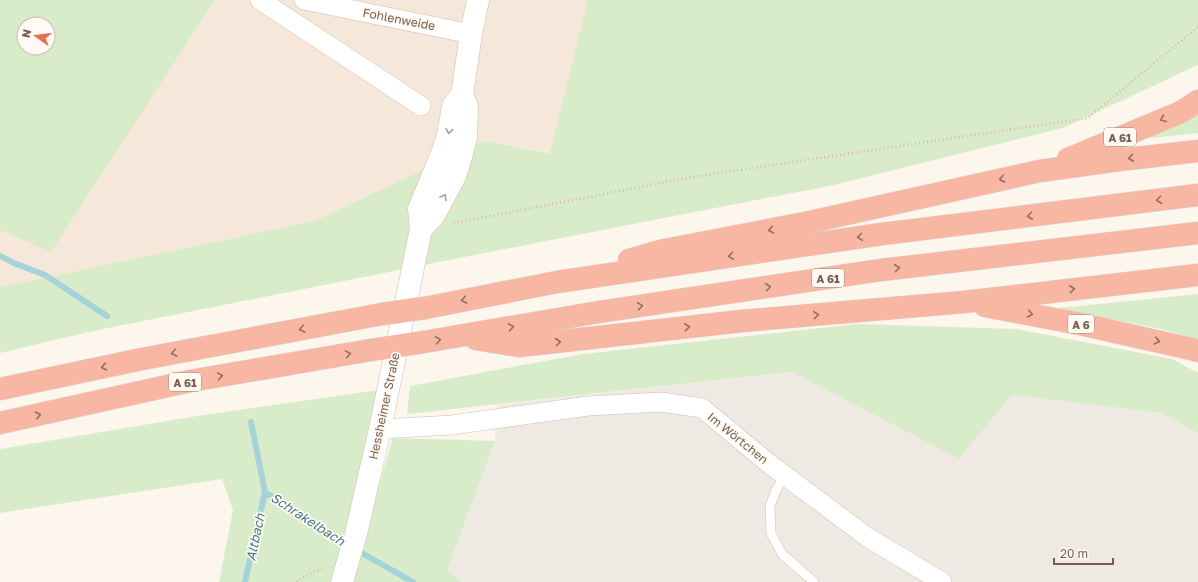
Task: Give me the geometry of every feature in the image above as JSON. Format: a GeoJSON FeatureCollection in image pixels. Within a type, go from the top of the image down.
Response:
{"type":"FeatureCollection","features":[{"type":"Feature","properties":{"kind":"highway","name":"A 61"},"geometry":{"type":"LineString","coordinates":[[1040,171],[1181,112],[1198,101]]}},
{"type":"Feature","properties":{"kind":"highway","name":"A 61"},"geometry":{"type":"LineString","coordinates":[[557,282],[660,251],[810,222],[1040,171],[1198,151]]}},
{"type":"Feature","properties":{"kind":"highway","name":"A 61"},"geometry":{"type":"LineString","coordinates":[[0,389],[142,359],[382,314],[425,308],[557,282],[882,234],[1198,195]]}},
{"type":"Feature","properties":{"kind":"highway","name":"A 61"},"geometry":{"type":"LineString","coordinates":[[0,423],[190,381],[599,312],[881,270],[1198,233]]}},
{"type":"Feature","properties":{"kind":"highway"},"geometry":{"type":"LineString","coordinates":[[459,336],[519,346],[742,321],[964,302],[1198,275]]}},
{"type":"Feature","properties":{"kind":"highway","name":"A 6"},"geometry":{"type":"LineString","coordinates":[[964,302],[1080,324],[1198,351]]}},
{"type":"Feature","properties":{"kind":"street"},"geometry":{"type":"LineString","coordinates":[[260,0],[421,106]]}},
{"type":"Feature","properties":{"kind":"street","name":"Hessheimer Straße"},"geometry":{"type":"LineString","coordinates":[[342,582],[356,534],[380,429],[421,229],[434,215],[455,176],[466,138],[468,106],[462,95],[471,34],[478,0]]}},
{"type":"Feature","properties":{"kind":"street"},"geometry":{"type":"LineString","coordinates":[[293,22],[309,1]]}},
{"type":"Feature","properties":{"kind":"street","name":"Fohlenweide"},"geometry":{"type":"LineString","coordinates":[[309,1],[471,34]]}},
{"type":"Feature","properties":{"kind":"street","name":"Im Wörtchen"},"geometry":{"type":"LineString","coordinates":[[380,429],[452,425],[588,406],[661,402],[702,408],[785,475],[866,537],[942,582]]}},
{"type":"Feature","properties":{"kind":"lane"},"geometry":{"type":"LineString","coordinates":[[785,475],[776,490],[770,506],[771,534],[782,554],[814,582]]}},
{"type":"Feature","properties":{"kind":"path"},"geometry":{"type":"LineString","coordinates":[[452,223],[692,177],[1088,118],[1198,27]]}},
{"type":"Feature","properties":{"kind":"path"},"geometry":{"type":"LineString","coordinates":[[297,582],[298,580],[326,566]]}},
{"type":"Feature","properties":{"kind":"shaded area"},"geometry":{"type":"Polygon","coordinates":[[[0,0],[903,0],[635,167],[485,141],[314,221],[0,287],[0,0]]]}},
{"type":"Feature","properties":{"kind":"shaded area"},"geometry":{"type":"Polygon","coordinates":[[[793,372],[959,459],[1012,395],[1161,413],[1198,433],[1198,582],[462,582],[447,570],[495,441],[497,405],[793,372]]]}},
{"type":"Feature","properties":{"kind":"green space"},"geometry":{"type":"Polygon","coordinates":[[[0,0],[215,0],[51,252],[0,230],[0,0]]]}},
{"type":"Feature","properties":{"kind":"green space"},"geometry":{"type":"Polygon","coordinates":[[[588,0],[1198,0],[1198,65],[1063,128],[834,185],[93,331],[0,353],[0,287],[314,221],[485,141],[550,153],[588,0]]]}},
{"type":"Feature","properties":{"kind":"green space"},"geometry":{"type":"Polygon","coordinates":[[[1198,111],[1198,133],[1151,138],[1151,135],[1198,111]]]}},
{"type":"Feature","properties":{"kind":"green space"},"geometry":{"type":"Polygon","coordinates":[[[1198,294],[1198,340],[1149,326],[1066,313],[1059,308],[1198,294]]]}},
{"type":"Feature","properties":{"kind":"green space"},"geometry":{"type":"Polygon","coordinates":[[[857,324],[1016,329],[1172,359],[1198,373],[1198,433],[1161,413],[1012,395],[959,459],[792,372],[407,414],[410,386],[583,354],[857,324]]]}},
{"type":"Feature","properties":{"kind":"green space"},"geometry":{"type":"Polygon","coordinates":[[[386,389],[335,582],[219,582],[233,510],[222,479],[0,513],[0,449],[197,416],[386,389]]]}},
{"type":"Feature","properties":{"kind":"green space"},"geometry":{"type":"Polygon","coordinates":[[[393,438],[495,441],[447,570],[462,582],[354,582],[350,580],[393,438]]]}},
{"type":"Feature","properties":{"kind":"waterway","name":"Schrakelbach"},"geometry":{"type":"LineString","coordinates":[[0,256],[45,275],[107,316]]}},
{"type":"Feature","properties":{"kind":"waterway","name":"Schrakelbach"},"geometry":{"type":"LineString","coordinates":[[251,422],[265,492],[335,538],[413,582]]}},
{"type":"Feature","properties":{"kind":"waterway","name":"Altbach"},"geometry":{"type":"LineString","coordinates":[[245,582],[265,492]]}}]}
